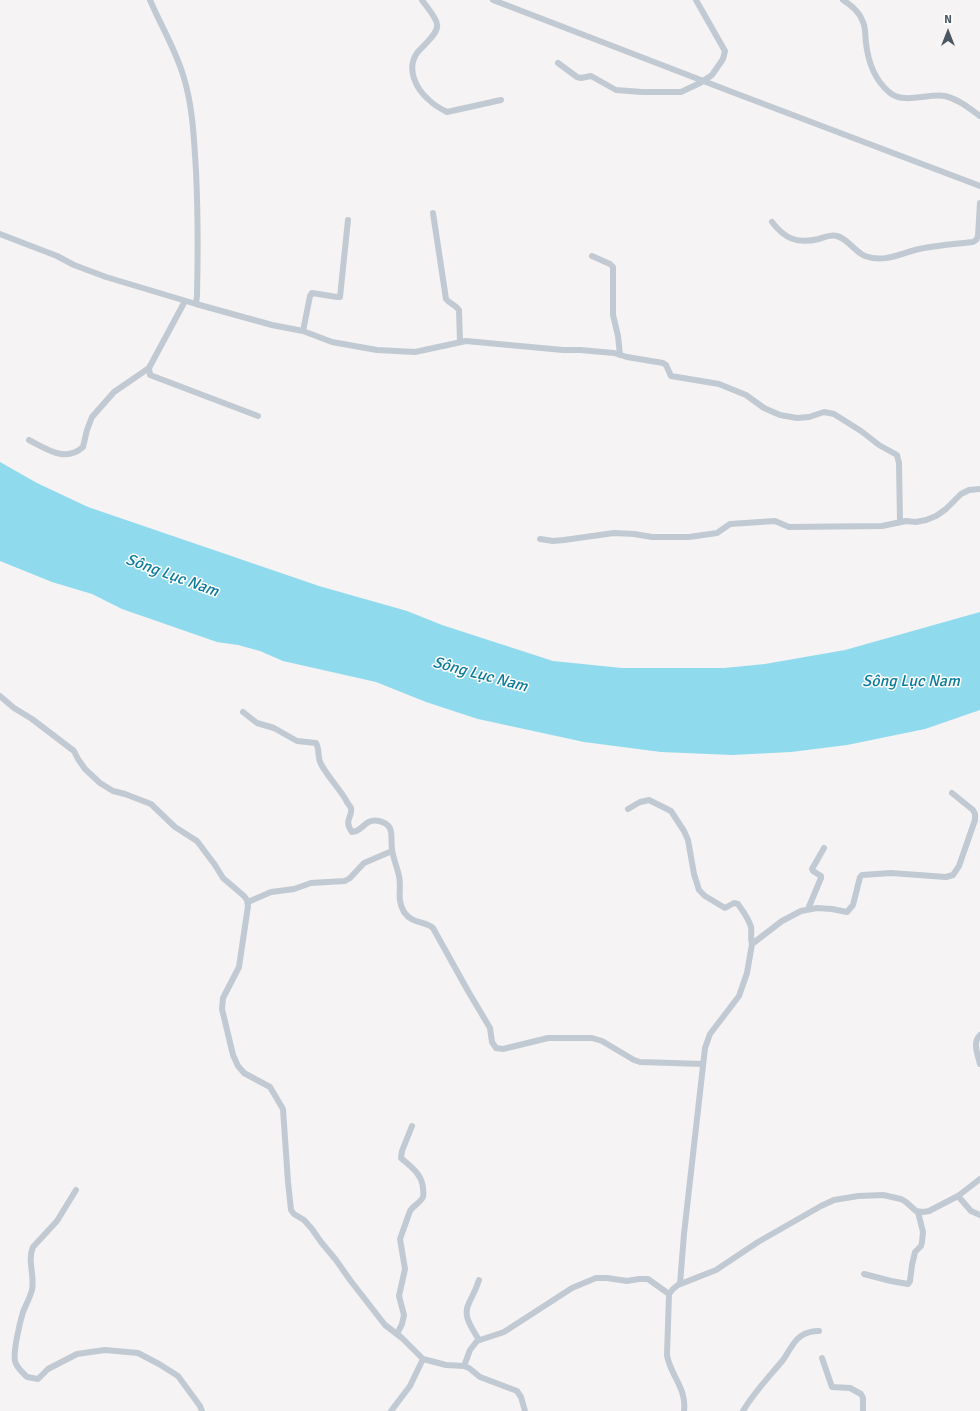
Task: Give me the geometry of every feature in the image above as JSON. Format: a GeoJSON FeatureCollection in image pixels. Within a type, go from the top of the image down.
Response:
{"type":"FeatureCollection","features":[{"type":"Feature","properties":{"kind":"street"},"geometry":{"type":"LineString","coordinates":[[150,0],[177,57],[191,107],[194,131],[198,246],[198,296],[196,304]]}},
{"type":"Feature","properties":{"kind":"street"},"geometry":{"type":"LineString","coordinates":[[422,0],[436,21],[437,27],[430,39],[417,53],[413,60],[412,73],[418,87],[429,100],[447,112],[502,100]]}},
{"type":"Feature","properties":{"kind":"street"},"geometry":{"type":"LineString","coordinates":[[493,0],[980,186]]}},
{"type":"Feature","properties":{"kind":"street"},"geometry":{"type":"LineString","coordinates":[[558,64],[577,77],[581,78],[591,76],[616,90],[681,92],[712,75],[723,59],[725,51],[696,0]]}},
{"type":"Feature","properties":{"kind":"street"},"geometry":{"type":"LineString","coordinates":[[843,0],[860,15],[864,23],[869,60],[878,81],[890,93],[894,96],[902,98],[945,96],[956,100],[980,116]]}},
{"type":"Feature","properties":{"kind":"street"},"geometry":{"type":"LineString","coordinates":[[772,222],[780,233],[787,237],[807,242],[830,236],[837,236],[865,256],[890,258],[924,248],[973,242],[978,236],[980,203]]}},
{"type":"Feature","properties":{"kind":"street"},"geometry":{"type":"LineString","coordinates":[[433,213],[446,299],[459,310],[460,342]]}},
{"type":"Feature","properties":{"kind":"street"},"geometry":{"type":"LineString","coordinates":[[303,331],[310,296],[312,293],[340,297],[348,220]]}},
{"type":"Feature","properties":{"kind":"street"},"geometry":{"type":"LineString","coordinates":[[0,234],[106,277],[196,304],[272,325],[303,331],[332,342],[355,347],[396,352],[415,352],[460,342],[478,342],[563,350],[580,350],[620,355],[663,363],[666,365],[671,376],[719,384],[746,395],[764,408],[780,415],[797,418],[809,417],[828,412],[845,420],[879,445],[897,455],[899,463],[900,522]]}},
{"type":"Feature","properties":{"kind":"street"},"geometry":{"type":"LineString","coordinates":[[592,256],[610,264],[613,267],[613,315],[620,345],[620,355]]}},
{"type":"Feature","properties":{"kind":"street"},"geometry":{"type":"LineString","coordinates":[[29,440],[60,454],[72,454],[78,451],[84,444],[92,417],[101,405],[114,392],[149,368],[186,301]]}},
{"type":"Feature","properties":{"kind":"street"},"geometry":{"type":"LineString","coordinates":[[149,368],[150,375],[258,416]]}},
{"type":"Feature","properties":{"kind":"street"},"geometry":{"type":"LineString","coordinates":[[540,539],[553,541],[614,533],[652,537],[689,537],[717,532],[730,524],[775,521],[790,527],[882,526],[906,521],[916,522],[926,520],[936,516],[946,509],[961,494],[969,490],[980,489]]}},
{"type":"Feature","properties":{"kind":"street"},"geometry":{"type":"LineString","coordinates":[[0,696],[14,708],[32,719],[74,751],[85,769],[100,783],[113,791],[151,804],[175,827],[197,841],[223,878],[244,896],[248,902],[239,967],[223,998],[222,1003],[233,1055],[238,1066],[244,1073],[270,1087],[283,1109],[291,1210],[294,1214],[304,1220],[312,1229],[382,1320],[423,1359],[446,1365],[464,1366],[480,1377],[517,1391],[522,1397],[525,1411]]}},
{"type":"Feature","properties":{"kind":"street"},"geometry":{"type":"LineString","coordinates":[[243,712],[257,723],[274,728],[297,741],[316,743],[318,747],[318,759],[338,787],[350,808],[351,813],[348,822],[350,830],[354,832],[368,822],[373,821],[385,824],[391,830],[392,851],[400,878],[400,901],[404,911],[416,922],[430,925],[433,928],[490,1028],[492,1042],[496,1048],[502,1049],[548,1038],[592,1038],[602,1041],[640,1062],[703,1064]]}},
{"type":"Feature","properties":{"kind":"street"},"geometry":{"type":"LineString","coordinates":[[680,1284],[684,1234],[706,1048],[710,1034],[736,1002],[742,990],[752,944],[782,921],[801,911],[808,909],[832,909],[847,912],[852,904],[862,874],[892,873],[946,878],[954,875],[959,866],[970,836],[975,814],[974,810],[952,793]]}},
{"type":"Feature","properties":{"kind":"street"},"geometry":{"type":"LineString","coordinates":[[628,809],[631,806],[648,800],[671,811],[688,840],[694,874],[702,893],[725,908],[734,903],[738,904],[750,923],[752,944]]}},
{"type":"Feature","properties":{"kind":"street"},"geometry":{"type":"LineString","coordinates":[[808,909],[821,878],[821,876],[812,869],[824,848]]}},
{"type":"Feature","properties":{"kind":"street"},"geometry":{"type":"LineString","coordinates":[[248,902],[271,892],[294,889],[318,882],[345,881],[350,878],[364,863],[392,851]]}},
{"type":"Feature","properties":{"kind":"street"},"geometry":{"type":"LineString","coordinates":[[980,1035],[976,1042],[976,1047],[980,1064]]}},
{"type":"Feature","properties":{"kind":"street"},"geometry":{"type":"LineString","coordinates":[[397,1334],[402,1324],[404,1315],[399,1296],[405,1269],[400,1239],[412,1207],[421,1199],[423,1193],[423,1184],[417,1173],[401,1158],[402,1151],[412,1126]]}},
{"type":"Feature","properties":{"kind":"street"},"geometry":{"type":"LineString","coordinates":[[918,1212],[930,1211],[958,1196],[980,1179]]}},
{"type":"Feature","properties":{"kind":"street"},"geometry":{"type":"LineString","coordinates":[[76,1190],[57,1221],[33,1247],[31,1252],[30,1257],[33,1282],[32,1290],[19,1326],[15,1355],[16,1364],[27,1378],[38,1379],[48,1369],[77,1354],[105,1350],[138,1354],[159,1364],[178,1376],[202,1411]]}},
{"type":"Feature","properties":{"kind":"street"},"geometry":{"type":"LineString","coordinates":[[684,1411],[684,1397],[681,1387],[668,1360],[670,1294],[673,1289],[680,1284],[716,1270],[758,1242],[834,1200],[858,1196],[884,1195],[901,1199],[918,1212],[923,1232],[921,1246],[915,1252],[910,1281],[908,1284],[864,1274]]}},
{"type":"Feature","properties":{"kind":"street"},"geometry":{"type":"LineString","coordinates":[[958,1196],[971,1211],[980,1215]]}},
{"type":"Feature","properties":{"kind":"street"},"geometry":{"type":"LineString","coordinates":[[464,1366],[470,1350],[479,1340],[504,1332],[567,1291],[596,1278],[627,1281],[648,1279],[670,1294]]}},
{"type":"Feature","properties":{"kind":"street"},"geometry":{"type":"LineString","coordinates":[[479,1280],[475,1292],[468,1303],[466,1311],[469,1322],[479,1340]]}},
{"type":"Feature","properties":{"kind":"street"},"geometry":{"type":"LineString","coordinates":[[743,1411],[800,1336],[806,1333],[819,1331]]}},
{"type":"Feature","properties":{"kind":"street"},"geometry":{"type":"LineString","coordinates":[[822,1358],[832,1387],[850,1388],[858,1391],[863,1398],[863,1411]]}},
{"type":"Feature","properties":{"kind":"street"},"geometry":{"type":"LineString","coordinates":[[391,1411],[410,1386],[423,1359]]}},
{"type":"Feature","properties":{"kind":"water","name":"Sông Lục Nam"},"geometry":{"type":"Polygon","coordinates":[[[0,462],[37,483],[88,507],[319,586],[407,611],[442,625],[553,661],[622,668],[724,668],[765,664],[845,650],[980,612],[980,710],[925,729],[847,745],[791,752],[732,755],[661,752],[584,742],[478,719],[426,702],[376,682],[283,661],[260,651],[238,645],[217,642],[122,609],[92,594],[52,582],[0,561],[0,462]]]}}]}
